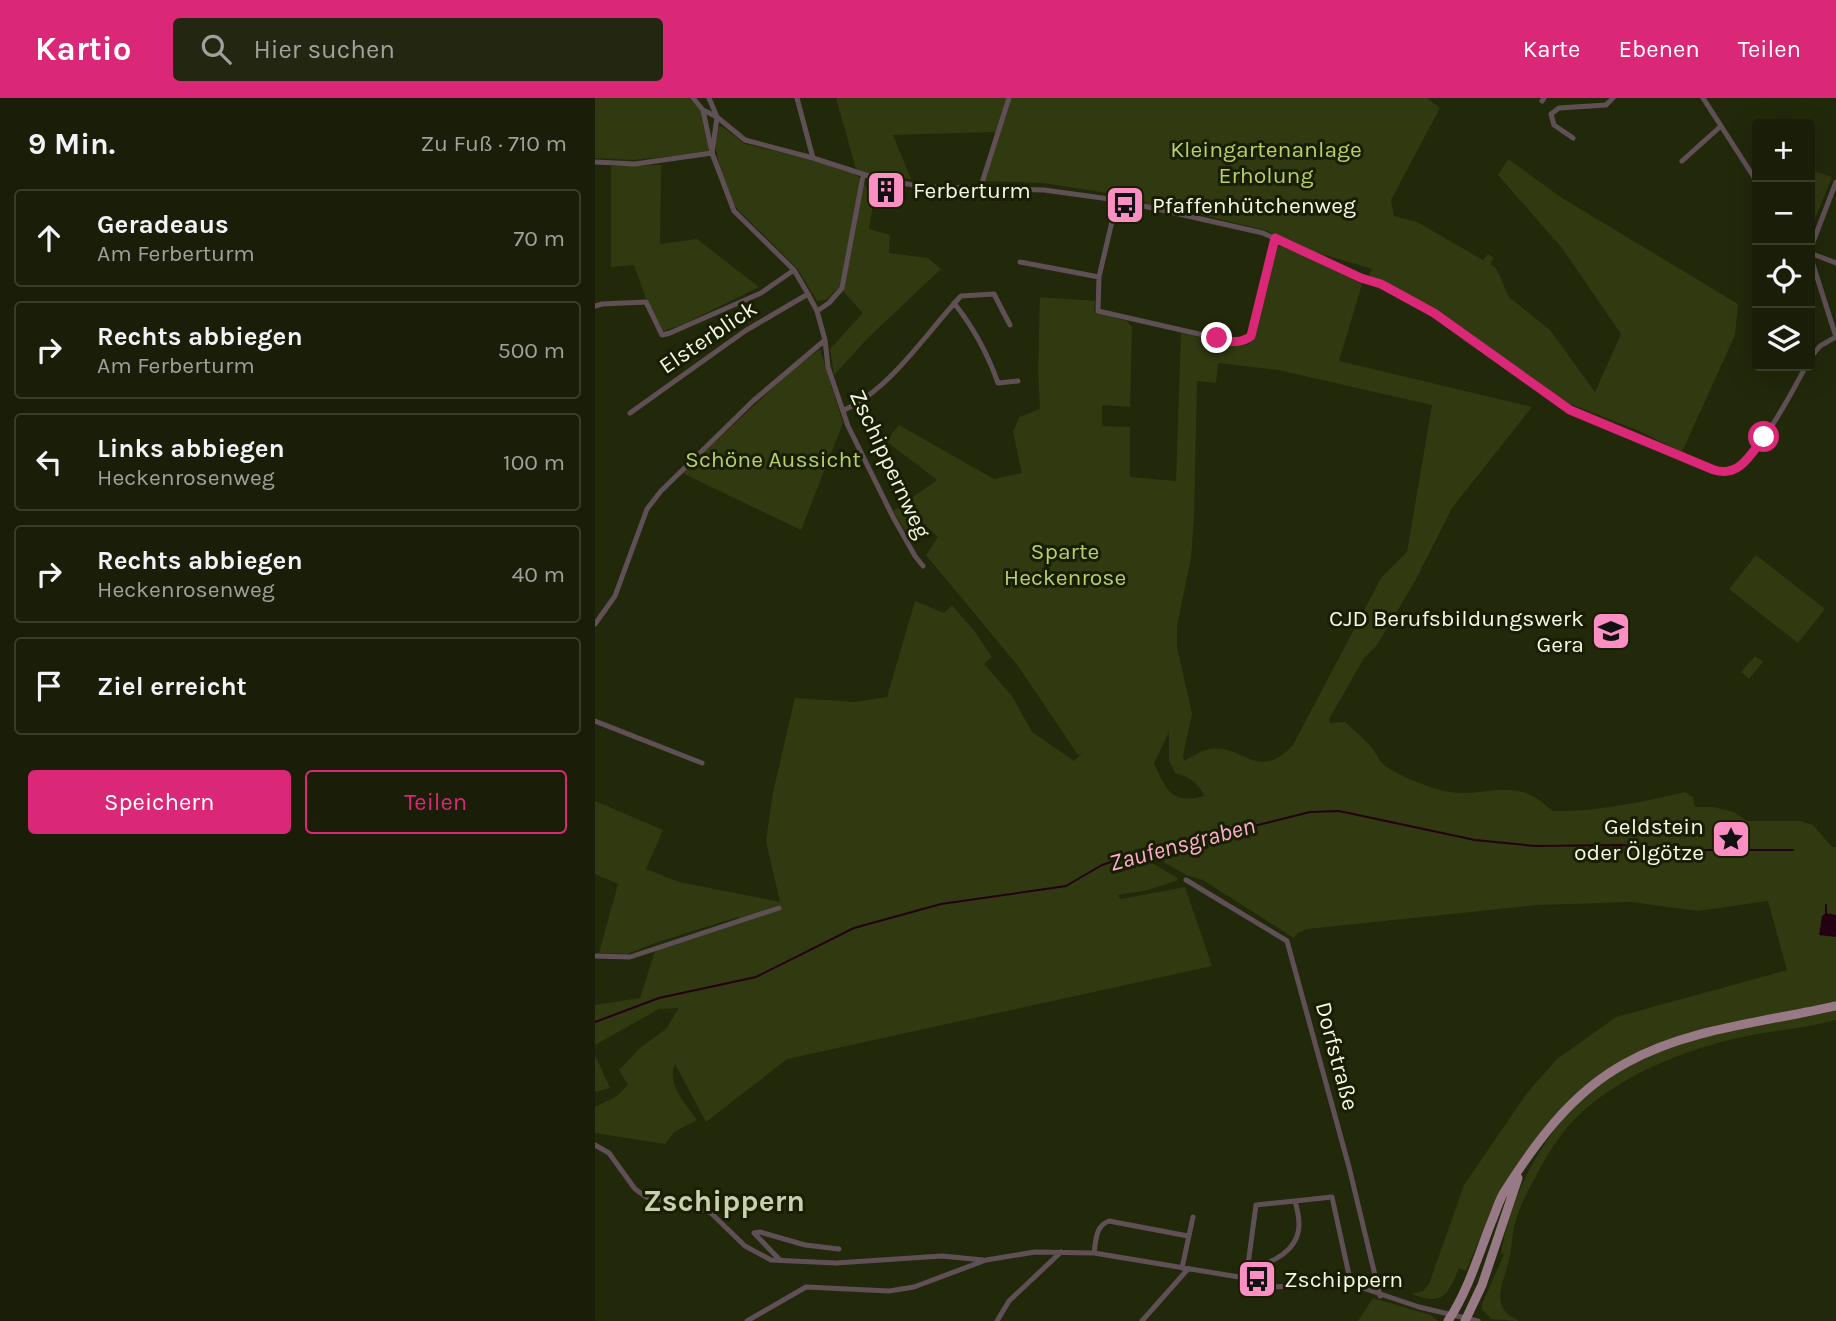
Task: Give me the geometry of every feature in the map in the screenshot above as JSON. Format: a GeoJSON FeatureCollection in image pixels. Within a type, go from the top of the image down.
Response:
{"type":"FeatureCollection","features":[{"type":"Feature","properties":{"kind":"main road"},"geometry":{"type":"LineString","coordinates":[[1450,1318],[1471,1277],[1502,1196],[1534,1147],[1583,1092],[1625,1063],[1655,1049],[1694,1036],[1836,1006]]}},
{"type":"Feature","properties":{"kind":"main road"},"geometry":{"type":"LineString","coordinates":[[1466,1320],[1482,1285],[1522,1167]]}},
{"type":"Feature","properties":{"kind":"street"},"geometry":{"type":"LineString","coordinates":[[693,98],[703,110],[717,117],[745,140],[813,158],[863,176],[927,187],[980,190],[1014,187],[1117,200],[1246,228],[1275,238],[1361,278],[1381,284],[1434,313],[1570,410],[1724,473],[1740,466],[1764,437],[1803,371]]}},
{"type":"Feature","properties":{"kind":"street"},"geometry":{"type":"LineString","coordinates":[[709,98],[717,117]]}},
{"type":"Feature","properties":{"kind":"street"},"geometry":{"type":"LineString","coordinates":[[797,98],[813,158]]}},
{"type":"Feature","properties":{"kind":"street"},"geometry":{"type":"LineString","coordinates":[[980,190],[1009,98]]}},
{"type":"Feature","properties":{"kind":"street"},"geometry":{"type":"LineString","coordinates":[[1573,138],[1554,125],[1551,114],[1553,111],[1559,108],[1606,106],[1613,98]]}},
{"type":"Feature","properties":{"kind":"street"},"geometry":{"type":"LineString","coordinates":[[1703,98],[1752,174]]}},
{"type":"Feature","properties":{"kind":"street"},"geometry":{"type":"LineString","coordinates":[[595,162],[635,164],[712,153],[703,110]]}},
{"type":"Feature","properties":{"kind":"street","name":"Zschippernweg"},"geometry":{"type":"LineString","coordinates":[[717,117],[712,153],[734,211],[795,270],[808,294],[817,311],[825,340],[828,367],[848,426],[893,517],[923,566]]}},
{"type":"Feature","properties":{"kind":"street"},"geometry":{"type":"LineString","coordinates":[[1682,161],[1721,126]]}},
{"type":"Feature","properties":{"kind":"street"},"geometry":{"type":"LineString","coordinates":[[817,311],[829,303],[842,288],[863,176]]}},
{"type":"Feature","properties":{"kind":"street"},"geometry":{"type":"LineString","coordinates":[[1813,245],[1836,185]]}},
{"type":"Feature","properties":{"kind":"street"},"geometry":{"type":"LineString","coordinates":[[1117,200],[1100,277],[1098,311],[1134,320],[1234,342],[1245,341],[1251,336],[1275,238]]}},
{"type":"Feature","properties":{"kind":"street"},"geometry":{"type":"LineString","coordinates":[[1815,255],[1836,263]]}},
{"type":"Feature","properties":{"kind":"street"},"geometry":{"type":"LineString","coordinates":[[1020,262],[1100,277]]}},
{"type":"Feature","properties":{"kind":"street"},"geometry":{"type":"LineString","coordinates":[[1815,269],[1836,337],[1815,352]]}},
{"type":"Feature","properties":{"kind":"street"},"geometry":{"type":"LineString","coordinates":[[595,306],[646,302],[662,335],[761,293],[795,270]]}},
{"type":"Feature","properties":{"kind":"street"},"geometry":{"type":"LineString","coordinates":[[843,410],[890,376],[961,296],[994,293],[1010,325]]}},
{"type":"Feature","properties":{"kind":"street","name":"Elsterblick"},"geometry":{"type":"LineString","coordinates":[[631,413],[745,331],[808,294]]}},
{"type":"Feature","properties":{"kind":"street"},"geometry":{"type":"LineString","coordinates":[[954,303],[970,322],[988,353],[997,383],[1018,381]]}},
{"type":"Feature","properties":{"kind":"street"},"geometry":{"type":"LineString","coordinates":[[595,624],[615,596],[647,509],[661,491],[753,401],[825,340]]}},
{"type":"Feature","properties":{"kind":"street"},"geometry":{"type":"LineString","coordinates":[[595,721],[702,763]]}},
{"type":"Feature","properties":{"kind":"street","name":"Dorfstraße"},"geometry":{"type":"LineString","coordinates":[[1186,880],[1287,941],[1349,1167],[1380,1296]]}},
{"type":"Feature","properties":{"kind":"street"},"geometry":{"type":"LineString","coordinates":[[595,956],[630,957],[779,908]]}},
{"type":"Feature","properties":{"kind":"street"},"geometry":{"type":"LineString","coordinates":[[595,1145],[609,1153],[635,1189],[646,1197],[694,1206],[711,1213],[745,1246],[771,1260],[836,1263],[942,1256],[986,1260]]}},
{"type":"Feature","properties":{"kind":"street"},"geometry":{"type":"LineString","coordinates":[[1246,1275],[1256,1205],[1332,1197],[1351,1284]]}},
{"type":"Feature","properties":{"kind":"street"},"geometry":{"type":"LineString","coordinates":[[1246,1275],[1281,1257],[1294,1242],[1299,1226],[1295,1201]]}},
{"type":"Feature","properties":{"kind":"street"},"geometry":{"type":"LineString","coordinates":[[1142,1321],[1185,1269],[1193,1217]]}},
{"type":"Feature","properties":{"kind":"street"},"geometry":{"type":"LineString","coordinates":[[1094,1253],[1097,1233],[1103,1223],[1109,1221],[1188,1236]]}},
{"type":"Feature","properties":{"kind":"street"},"geometry":{"type":"LineString","coordinates":[[779,1259],[754,1233],[760,1232],[805,1245],[839,1249]]}},
{"type":"Feature","properties":{"kind":"street"},"geometry":{"type":"LineString","coordinates":[[747,1321],[806,1287],[889,1291],[914,1287],[986,1260],[1035,1252],[1061,1252],[1094,1253],[1185,1269],[1246,1275],[1271,1287],[1351,1284],[1450,1318],[1478,1321]]}},
{"type":"Feature","properties":{"kind":"street"},"geometry":{"type":"LineString","coordinates":[[997,1321],[1009,1301],[1061,1252]]}},
{"type":"Feature","properties":{"kind":"green space"},"geometry":{"type":"Polygon","coordinates":[[[595,98],[689,98],[701,111],[709,152],[633,160],[595,158],[595,98]]]}},
{"type":"Feature","properties":{"kind":"green space"},"geometry":{"type":"Polygon","coordinates":[[[836,98],[1007,98],[996,132],[893,135],[911,179],[867,175],[856,169],[836,98]]]}},
{"type":"Feature","properties":{"kind":"green space","name":"Kleingartenanlage Erholung"},"geometry":{"type":"Polygon","coordinates":[[[1011,98],[1427,98],[1440,108],[1391,200],[1394,216],[1417,222],[1483,260],[1488,254],[1494,258],[1490,264],[1496,268],[1509,297],[1550,330],[1595,392],[1621,334],[1562,248],[1498,175],[1508,159],[1562,198],[1738,304],[1735,335],[1682,452],[1639,431],[1563,401],[1429,307],[1369,275],[1372,269],[1305,249],[1265,230],[1202,215],[1198,211],[1150,206],[1139,198],[1043,183],[984,181],[1011,98]]]}},
{"type":"Feature","properties":{"kind":"green space"},"geometry":{"type":"Polygon","coordinates":[[[718,126],[745,144],[813,160],[858,176],[874,198],[869,229],[890,235],[889,253],[928,258],[941,269],[869,337],[834,375],[830,349],[863,313],[839,287],[826,300],[817,301],[797,268],[737,209],[725,187],[718,161],[714,138],[718,126]]]}},
{"type":"Feature","properties":{"kind":"green space"},"geometry":{"type":"Polygon","coordinates":[[[661,165],[660,244],[697,239],[759,287],[684,324],[658,333],[634,265],[611,267],[611,166],[661,165]]]}},
{"type":"Feature","properties":{"kind":"green space"},"geometry":{"type":"Polygon","coordinates":[[[1815,172],[1832,177],[1815,219],[1815,172]]]}},
{"type":"Feature","properties":{"kind":"green space","name":"Sparte Heckenrose"},"geometry":{"type":"Polygon","coordinates":[[[1278,246],[1285,246],[1362,284],[1339,361],[1532,407],[1452,508],[1415,581],[1377,645],[1364,658],[1329,719],[1330,723],[1345,722],[1374,750],[1385,766],[1411,780],[1440,790],[1471,793],[1511,790],[1538,799],[1552,811],[1603,808],[1685,792],[1693,797],[1695,807],[1713,807],[1734,812],[1747,821],[1800,821],[1813,825],[1832,847],[1836,847],[1836,1003],[1704,1030],[1583,1088],[1547,1123],[1517,1164],[1493,1209],[1466,1271],[1459,1268],[1447,1292],[1431,1299],[1412,1294],[1423,1291],[1429,1284],[1464,1185],[1527,1093],[1557,1059],[1616,1017],[1787,970],[1768,901],[1698,911],[1631,902],[1538,905],[1307,929],[1294,938],[1203,880],[1186,875],[1139,848],[1133,852],[1178,878],[1148,890],[1118,895],[1121,899],[1185,887],[1212,966],[787,1059],[706,1122],[675,1064],[675,1086],[697,1120],[674,1132],[665,1144],[595,1133],[595,1107],[617,1096],[628,1085],[619,1070],[641,1047],[666,1029],[679,1008],[659,1009],[595,1045],[595,1005],[640,998],[655,951],[741,923],[738,917],[627,954],[599,953],[618,884],[595,874],[595,801],[663,830],[646,869],[679,882],[780,902],[766,841],[773,792],[795,698],[855,702],[887,697],[915,601],[944,613],[952,605],[992,657],[984,664],[1012,696],[1032,732],[1074,761],[1083,752],[1078,755],[1018,666],[926,555],[938,537],[920,520],[907,533],[893,511],[937,480],[886,441],[899,425],[994,479],[1022,473],[1013,432],[1019,417],[1040,409],[1040,297],[1095,301],[1094,312],[1127,321],[1132,327],[1130,407],[1102,405],[1102,426],[1130,427],[1130,477],[1176,481],[1181,333],[1239,346],[1248,345],[1253,339],[1274,250],[1278,246]],[[1218,363],[1216,383],[1197,381],[1191,558],[1177,626],[1177,647],[1192,714],[1183,756],[1184,761],[1207,750],[1222,749],[1260,762],[1270,761],[1293,745],[1381,578],[1407,552],[1432,405],[1278,370],[1218,363]],[[1169,732],[1154,763],[1162,781],[1177,797],[1204,796],[1193,781],[1175,773],[1169,760],[1169,732]]]}},
{"type":"Feature","properties":{"kind":"green space","name":"Schöne Aussicht"},"geometry":{"type":"Polygon","coordinates":[[[820,349],[843,423],[801,530],[682,473],[792,370],[820,349]]]}},
{"type":"Feature","properties":{"kind":"green space"},"geometry":{"type":"Polygon","coordinates":[[[1756,555],[1825,609],[1798,643],[1729,589],[1756,555]]]}},
{"type":"Feature","properties":{"kind":"green space"},"geometry":{"type":"Polygon","coordinates":[[[1755,656],[1763,662],[1749,679],[1741,672],[1755,656]]]}},
{"type":"Feature","properties":{"kind":"green space"},"geometry":{"type":"Polygon","coordinates":[[[1836,1011],[1836,1020],[1724,1041],[1677,1056],[1631,1077],[1590,1105],[1573,1121],[1552,1148],[1528,1190],[1518,1214],[1500,1294],[1504,1309],[1520,1321],[1489,1319],[1482,1310],[1482,1304],[1504,1254],[1501,1253],[1508,1222],[1532,1164],[1568,1114],[1591,1092],[1616,1074],[1667,1049],[1738,1029],[1836,1011]]]}},
{"type":"Feature","properties":{"kind":"green space"},"geometry":{"type":"Polygon","coordinates":[[[595,1055],[610,1088],[595,1092],[595,1055]]]}},
{"type":"Feature","properties":{"kind":"green space"},"geometry":{"type":"Polygon","coordinates":[[[1373,1298],[1431,1315],[1438,1321],[1358,1321],[1373,1298]]]}},
{"type":"Feature","properties":{"kind":"shaded area"},"geometry":{"type":"Polygon","coordinates":[[[1826,913],[1836,915],[1836,937],[1819,935],[1822,916],[1826,913]]]}},
{"type":"Feature","properties":{"kind":"waterway","name":"Zaufensgraben"},"geometry":{"type":"LineString","coordinates":[[595,1022],[659,998],[756,977],[854,928],[941,904],[1066,886],[1102,865],[1160,845],[1202,839],[1310,812],[1339,811],[1475,840],[1535,846],[1621,845],[1681,850],[1793,850]]}},
{"type":"Feature","properties":{"kind":"waterway"},"geometry":{"type":"LineString","coordinates":[[1826,905],[1826,913]]}},
{"type":"Feature","properties":{"kind":"place","name":"Ferberturm"},"geometry":{"type":"Point","coordinates":[886,190]}},
{"type":"Feature","properties":{"kind":"place","name":"Pfaffenhütchenweg"},"geometry":{"type":"Point","coordinates":[1125,205]}},
{"type":"Feature","properties":{"kind":"place","name":"CJD Berufsbildungswerk Gera"},"geometry":{"type":"Point","coordinates":[1611,631]}},
{"type":"Feature","properties":{"kind":"place","name":"Geldstein oder Ölgötze"},"geometry":{"type":"Point","coordinates":[1731,839]}},
{"type":"Feature","properties":{"kind":"place","name":"Zschippern"},"geometry":{"type":"Point","coordinates":[1257,1279]}},
{"type":"Feature","properties":{"kind":"district","name":"Zschippern"},"geometry":{"type":"Point","coordinates":[724,1201]}},
{"type":"Feature","properties":{"kind":"route"},"geometry":{"type":"LineString","coordinates":[[1217,338],[1234,342],[1245,341],[1251,336],[1275,238],[1361,278],[1381,284],[1434,313],[1570,410],[1714,470],[1731,472],[1740,466],[1764,437]]}}]}
